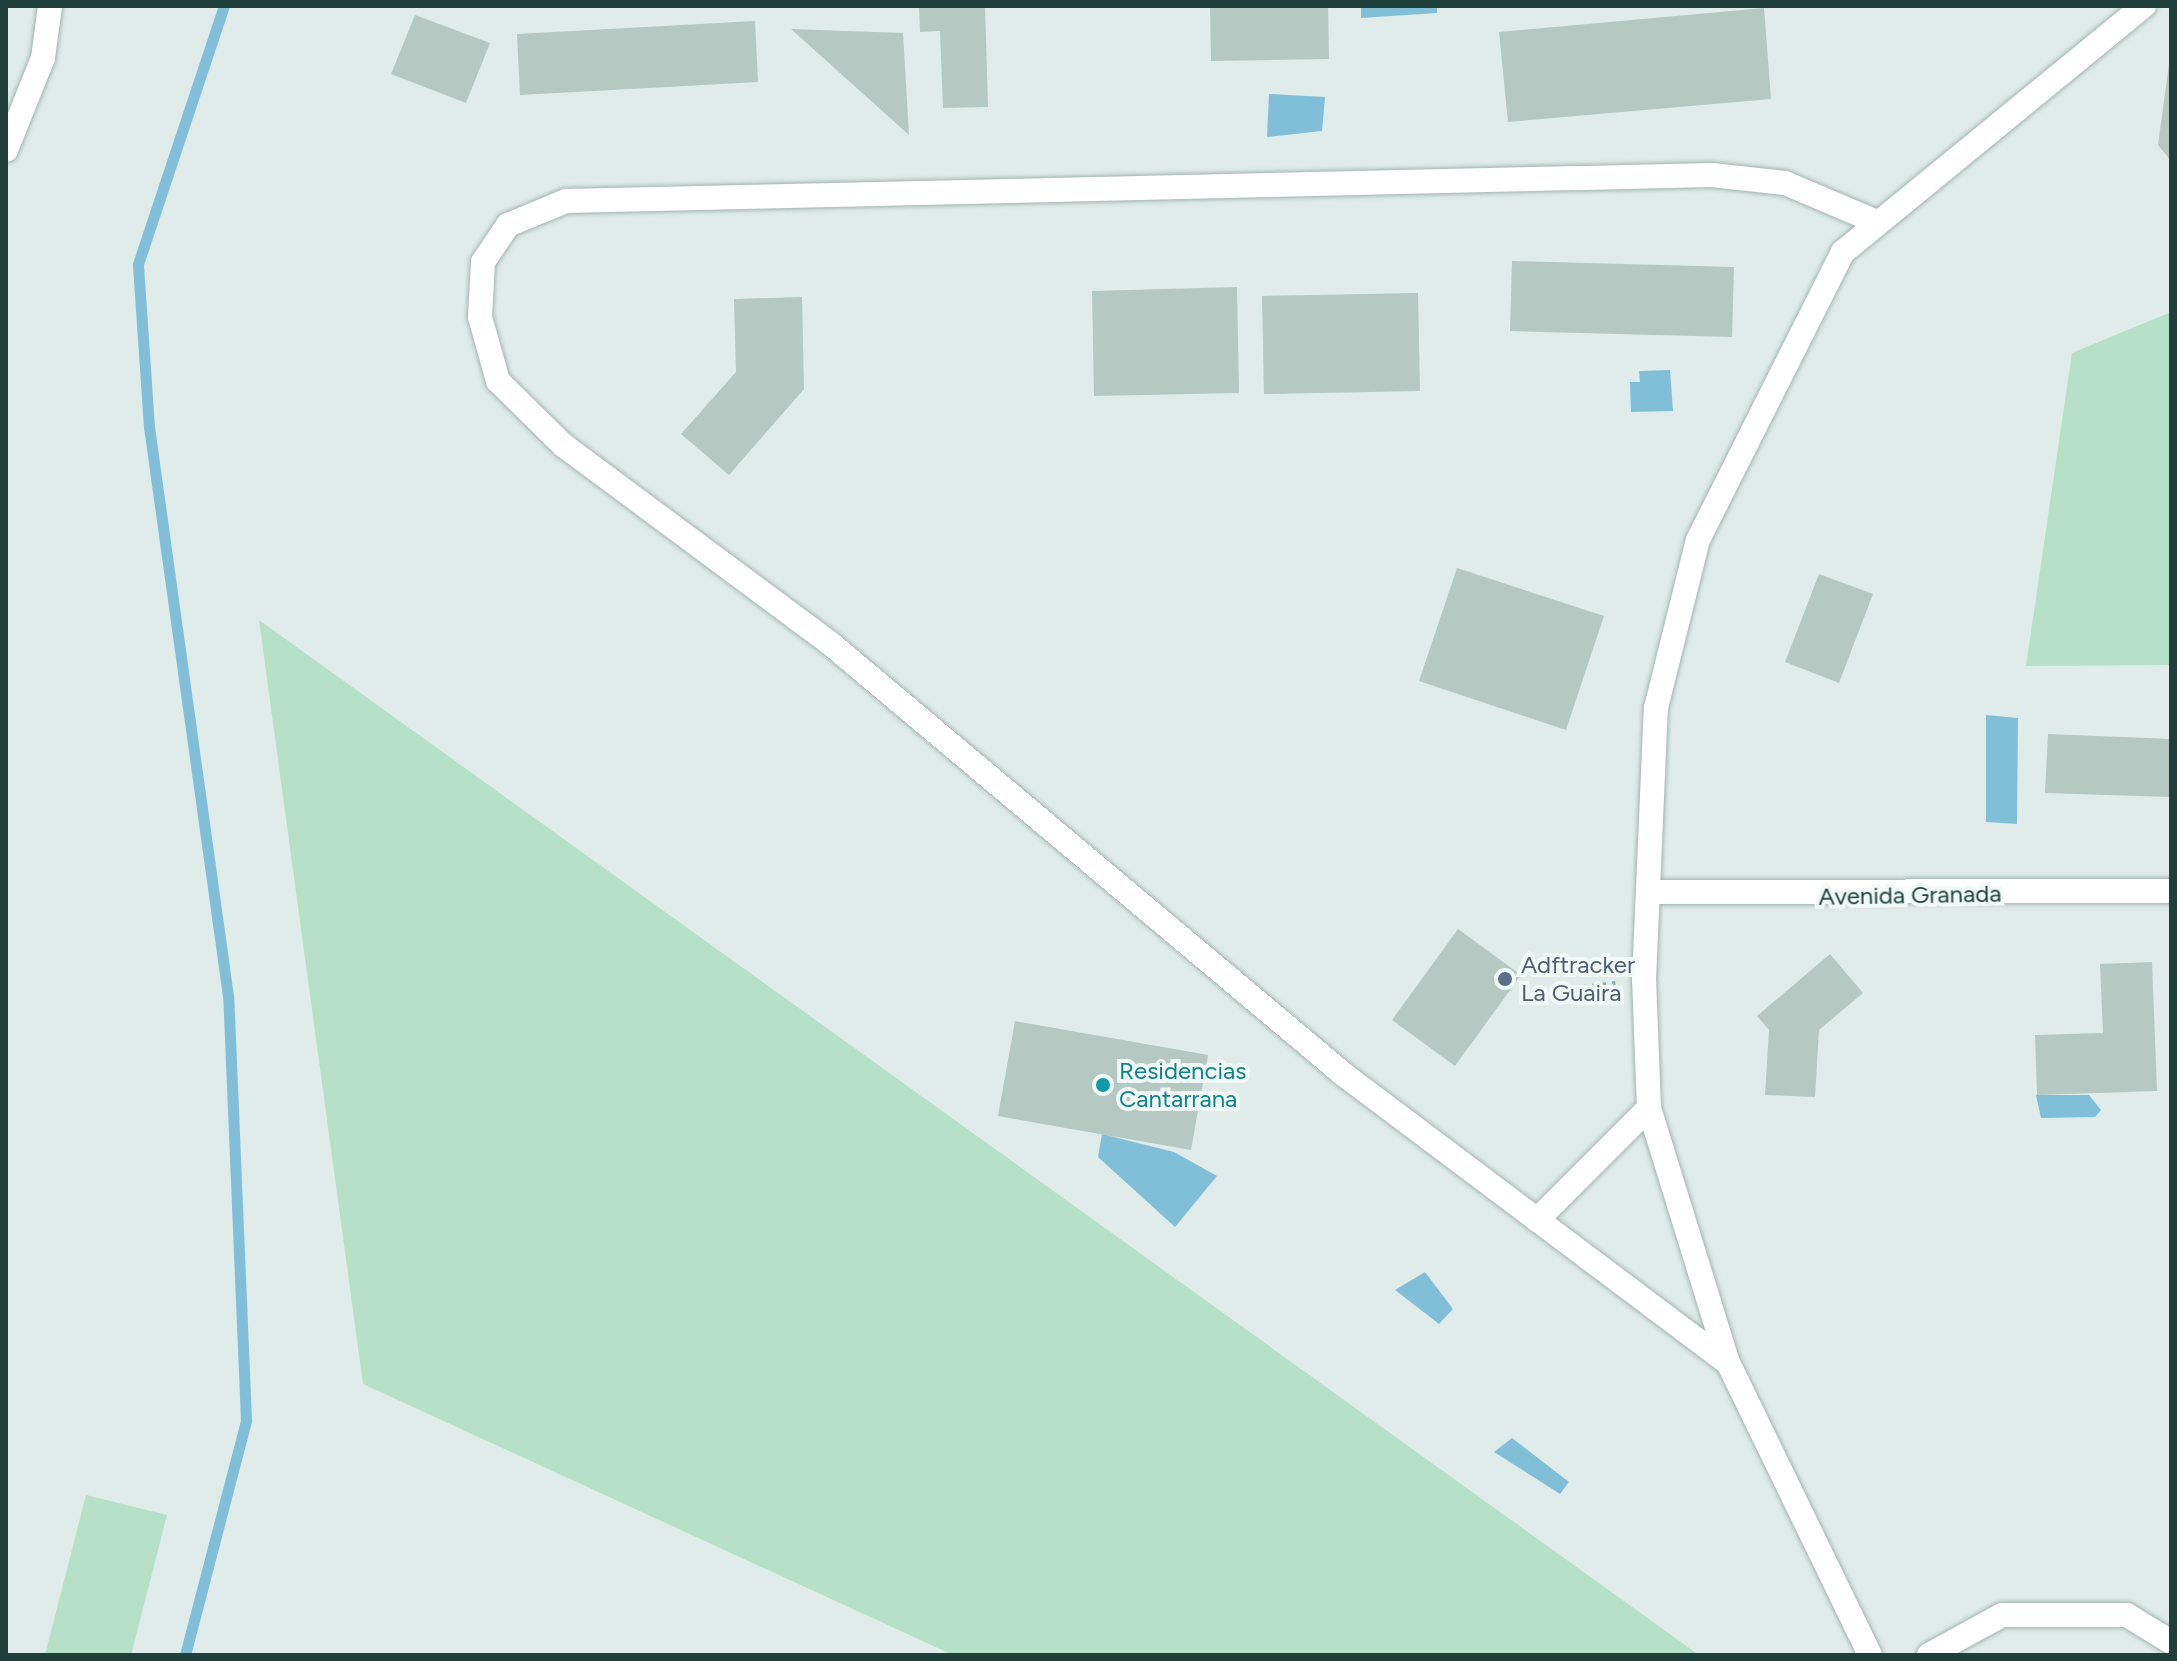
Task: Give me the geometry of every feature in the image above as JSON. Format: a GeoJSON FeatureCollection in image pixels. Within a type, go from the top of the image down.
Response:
{"type":"FeatureCollection","features":[{"type":"Feature","properties":{"kind":"street"},"geometry":{"type":"LineString","coordinates":[[6,150],[43,58],[50,6]]}},
{"type":"Feature","properties":{"kind":"street"},"geometry":{"type":"LineString","coordinates":[[1870,1655],[1728,1363],[1649,1108],[1644,980],[1656,708],[1698,540],[1843,252],[2144,6]]}},
{"type":"Feature","properties":{"kind":"street"},"geometry":{"type":"LineString","coordinates":[[1728,1363],[1342,1073],[831,644],[564,446],[498,381],[480,317],[483,262],[508,225],[566,201],[1712,175],[1785,183],[1877,222]]}},
{"type":"Feature","properties":{"kind":"street","name":"Avenida Granada"},"geometry":{"type":"LineString","coordinates":[[1649,892],[2171,891]]}},
{"type":"Feature","properties":{"kind":"street"},"geometry":{"type":"LineString","coordinates":[[1537,1220],[1649,1108]]}},
{"type":"Feature","properties":{"kind":"street"},"geometry":{"type":"LineString","coordinates":[[1929,1655],[2002,1615],[2127,1615],[2171,1642]]}},
{"type":"Feature","properties":{"kind":"path"},"geometry":{"type":"LineString","coordinates":[[1543,992],[1644,980]]}},
{"type":"Feature","properties":{"kind":"green space"},"geometry":{"type":"Polygon","coordinates":[[[2171,312],[2171,665],[2026,666],[2072,353],[2171,312]]]}},
{"type":"Feature","properties":{"kind":"green space"},"geometry":{"type":"Polygon","coordinates":[[[259,620],[1699,1655],[953,1655],[363,1384],[259,620]]]}},
{"type":"Feature","properties":{"kind":"green space"},"geometry":{"type":"Polygon","coordinates":[[[86,1495],[167,1515],[131,1655],[45,1655],[86,1495]]]}},
{"type":"Feature","properties":{"kind":"water"},"geometry":{"type":"Polygon","coordinates":[[[1361,6],[1437,6],[1437,13],[1361,18],[1361,6]]]}},
{"type":"Feature","properties":{"kind":"water"},"geometry":{"type":"Polygon","coordinates":[[[1269,94],[1325,97],[1322,131],[1267,137],[1269,94]]]}},
{"type":"Feature","properties":{"kind":"water"},"geometry":{"type":"Polygon","coordinates":[[[1670,370],[1673,411],[1631,412],[1630,382],[1640,382],[1639,371],[1670,370]]]}},
{"type":"Feature","properties":{"kind":"water"},"geometry":{"type":"Polygon","coordinates":[[[1986,715],[2018,718],[2017,824],[1986,822],[1986,715]]]}},
{"type":"Feature","properties":{"kind":"water"},"geometry":{"type":"Polygon","coordinates":[[[2036,1095],[2089,1095],[2101,1110],[2095,1117],[2041,1118],[2036,1095]]]}},
{"type":"Feature","properties":{"kind":"water"},"geometry":{"type":"Polygon","coordinates":[[[1102,1134],[1174,1152],[1217,1176],[1175,1227],[1098,1157],[1102,1134]]]}},
{"type":"Feature","properties":{"kind":"water"},"geometry":{"type":"Polygon","coordinates":[[[1425,1272],[1453,1309],[1439,1324],[1395,1290],[1425,1272]]]}},
{"type":"Feature","properties":{"kind":"water"},"geometry":{"type":"Polygon","coordinates":[[[1512,1438],[1569,1482],[1560,1494],[1494,1452],[1512,1438]]]}},
{"type":"Feature","properties":{"kind":"building"},"geometry":{"type":"Polygon","coordinates":[[[919,6],[985,6],[988,107],[943,108],[940,31],[920,32],[919,6]]]}},
{"type":"Feature","properties":{"kind":"building"},"geometry":{"type":"Polygon","coordinates":[[[1210,6],[1328,6],[1329,59],[1211,61],[1210,6]]]}},
{"type":"Feature","properties":{"kind":"building"},"geometry":{"type":"Polygon","coordinates":[[[1764,8],[1771,99],[1508,122],[1499,32],[1764,8]]]}},
{"type":"Feature","properties":{"kind":"building"},"geometry":{"type":"Polygon","coordinates":[[[415,15],[490,43],[466,103],[391,74],[415,15]]]}},
{"type":"Feature","properties":{"kind":"building"},"geometry":{"type":"Polygon","coordinates":[[[755,21],[758,82],[520,95],[517,34],[755,21]]]}},
{"type":"Feature","properties":{"kind":"building"},"geometry":{"type":"Polygon","coordinates":[[[791,29],[903,33],[909,135],[791,29]]]}},
{"type":"Feature","properties":{"kind":"building"},"geometry":{"type":"Polygon","coordinates":[[[2171,64],[2171,161],[2158,145],[2171,64]]]}},
{"type":"Feature","properties":{"kind":"building"},"geometry":{"type":"Polygon","coordinates":[[[1512,261],[1734,267],[1732,337],[1510,331],[1512,261]]]}},
{"type":"Feature","properties":{"kind":"building"},"geometry":{"type":"Polygon","coordinates":[[[1237,287],[1239,393],[1094,396],[1092,291],[1237,287]]]}},
{"type":"Feature","properties":{"kind":"building"},"geometry":{"type":"Polygon","coordinates":[[[1418,293],[1420,391],[1264,394],[1262,296],[1418,293]]]}},
{"type":"Feature","properties":{"kind":"building"},"geometry":{"type":"Polygon","coordinates":[[[802,297],[804,389],[729,475],[681,434],[736,372],[734,299],[802,297]]]}},
{"type":"Feature","properties":{"kind":"building"},"geometry":{"type":"Polygon","coordinates":[[[1457,568],[1604,616],[1566,730],[1419,681],[1457,568]]]}},
{"type":"Feature","properties":{"kind":"building"},"geometry":{"type":"Polygon","coordinates":[[[1819,574],[1873,594],[1839,683],[1785,662],[1819,574]]]}},
{"type":"Feature","properties":{"kind":"building"},"geometry":{"type":"Polygon","coordinates":[[[2048,734],[2171,739],[2171,797],[2045,793],[2048,734]]]}},
{"type":"Feature","properties":{"kind":"building"},"geometry":{"type":"Polygon","coordinates":[[[1458,929],[1521,975],[1455,1066],[1392,1020],[1458,929]]]}},
{"type":"Feature","properties":{"kind":"building"},"geometry":{"type":"Polygon","coordinates":[[[1830,954],[1863,993],[1819,1030],[1815,1097],[1765,1095],[1769,1030],[1757,1016],[1830,954]]]}},
{"type":"Feature","properties":{"kind":"building"},"geometry":{"type":"Polygon","coordinates":[[[2152,962],[2157,1091],[2037,1095],[2035,1035],[2103,1033],[2100,964],[2152,962]]]}},
{"type":"Feature","properties":{"kind":"building","name":"Residencias Cantarrana"},"geometry":{"type":"Polygon","coordinates":[[[1015,1021],[1208,1055],[1191,1150],[998,1116],[1015,1021]]]}},
{"type":"Feature","properties":{"kind":"waterway"},"geometry":{"type":"LineString","coordinates":[[185,1655],[246,1420],[228,996],[149,427],[138,264],[224,6]]}},
{"type":"Feature","properties":{"kind":"place","name":"Adftracker La Guaira"},"geometry":{"type":"Point","coordinates":[1505,979]}},
{"type":"Feature","properties":{"kind":"place","name":"Residencias Cantarrana"},"geometry":{"type":"Point","coordinates":[1103,1085]}}]}
